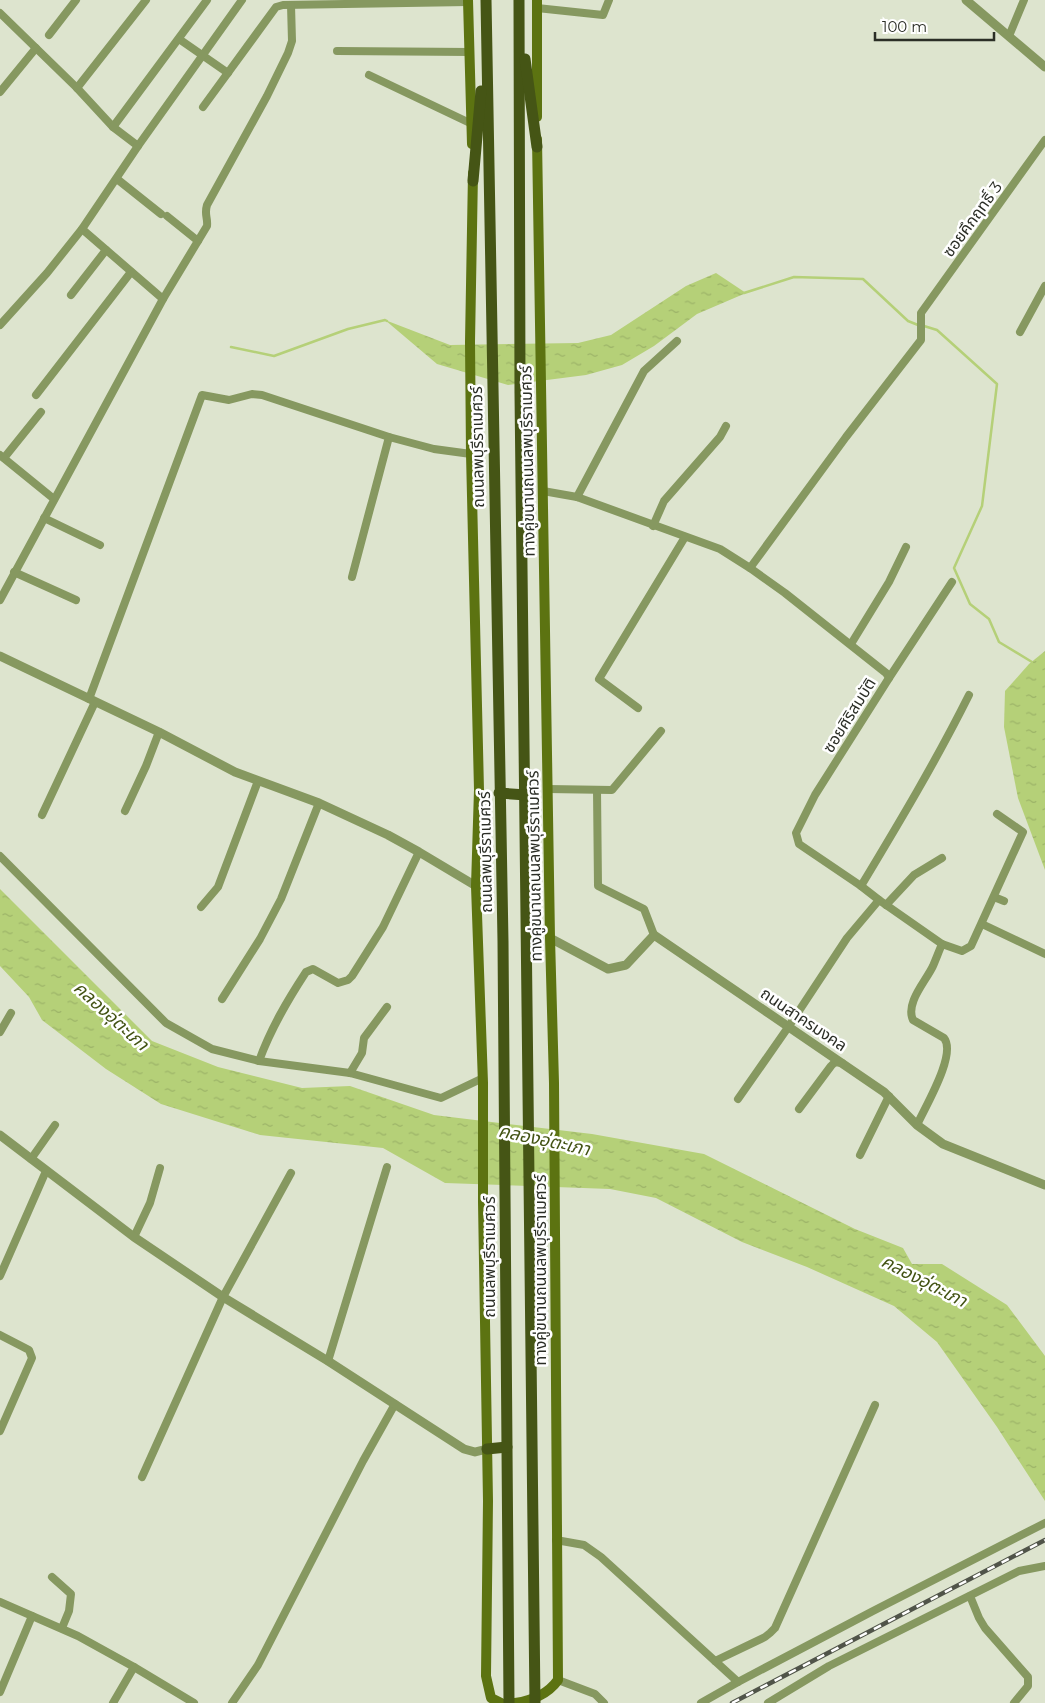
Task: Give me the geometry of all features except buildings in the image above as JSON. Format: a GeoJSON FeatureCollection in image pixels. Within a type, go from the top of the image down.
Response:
{"type":"FeatureCollection","features":[{"type":"Feature","properties":{"kind":"main road","name":"ถนนลพบุรีราเมศวร์"},"geometry":{"type":"LineString","coordinates":[[486,0],[503,942],[509,1703]]}},
{"type":"Feature","properties":{"kind":"main road"},"geometry":{"type":"LineString","coordinates":[[519,0],[537,147]]}},
{"type":"Feature","properties":{"kind":"main road"},"geometry":{"type":"LineString","coordinates":[[519,0],[520,392],[535,1703]]}},
{"type":"Feature","properties":{"kind":"main road"},"geometry":{"type":"LineString","coordinates":[[468,1],[473,181],[470,342],[478,790],[476,886],[483,1080],[487,1449],[486,1676],[490,1700],[501,1703]]}},
{"type":"Feature","properties":{"kind":"main road","name":"ทางคู่ขนานถนนลพบุรีราเมศวร์"},"geometry":{"type":"LineString","coordinates":[[537,4],[539,338],[554,1083],[558,1680]]}},
{"type":"Feature","properties":{"kind":"main road"},"geometry":{"type":"LineString","coordinates":[[473,181],[486,42]]}},
{"type":"Feature","properties":{"kind":"main road"},"geometry":{"type":"LineString","coordinates":[[499,794],[526,795]]}},
{"type":"Feature","properties":{"kind":"main road"},"geometry":{"type":"LineString","coordinates":[[487,1449],[507,1447]]}},
{"type":"Feature","properties":{"kind":"main road"},"geometry":{"type":"LineString","coordinates":[[515,1703],[528,1702],[552,1688],[558,1680]]}},
{"type":"Feature","properties":{"kind":"street"},"geometry":{"type":"LineString","coordinates":[[49,35],[76,0]]}},
{"type":"Feature","properties":{"kind":"street"},"geometry":{"type":"LineString","coordinates":[[77,88],[146,0]]}},
{"type":"Feature","properties":{"kind":"street"},"geometry":{"type":"LineString","coordinates":[[113,127],[207,0]]}},
{"type":"Feature","properties":{"kind":"street"},"geometry":{"type":"LineString","coordinates":[[0,325],[47,273],[82,229],[138,146],[242,0]]}},
{"type":"Feature","properties":{"kind":"street"},"geometry":{"type":"LineString","coordinates":[[537,4],[603,15],[609,0]]}},
{"type":"Feature","properties":{"kind":"street"},"geometry":{"type":"LineString","coordinates":[[966,0],[1045,67]]}},
{"type":"Feature","properties":{"kind":"street"},"geometry":{"type":"LineString","coordinates":[[1009,36],[1024,0]]}},
{"type":"Feature","properties":{"kind":"street"},"geometry":{"type":"LineString","coordinates":[[203,107],[276,7],[285,3],[468,1]]}},
{"type":"Feature","properties":{"kind":"street"},"geometry":{"type":"LineString","coordinates":[[0,600],[163,298],[207,224],[205,214],[207,205],[267,96],[288,53],[292,41],[285,3]]}},
{"type":"Feature","properties":{"kind":"street"},"geometry":{"type":"LineString","coordinates":[[0,13],[77,88],[113,127],[138,146]]}},
{"type":"Feature","properties":{"kind":"street"},"geometry":{"type":"LineString","coordinates":[[179,39],[228,72]]}},
{"type":"Feature","properties":{"kind":"street"},"geometry":{"type":"LineString","coordinates":[[0,92],[36,48]]}},
{"type":"Feature","properties":{"kind":"street"},"geometry":{"type":"LineString","coordinates":[[337,51],[470,52]]}},
{"type":"Feature","properties":{"kind":"street"},"geometry":{"type":"LineString","coordinates":[[370,75],[472,124]]}},
{"type":"Feature","properties":{"kind":"street","name":"ซอยคึกฤทธิ์ 3"},"geometry":{"type":"LineString","coordinates":[[750,568],[846,437],[921,340],[921,313],[1045,140]]}},
{"type":"Feature","properties":{"kind":"street"},"geometry":{"type":"LineString","coordinates":[[116,179],[198,241]]}},
{"type":"Feature","properties":{"kind":"street"},"geometry":{"type":"LineString","coordinates":[[82,229],[163,298]]}},
{"type":"Feature","properties":{"kind":"street"},"geometry":{"type":"LineString","coordinates":[[70,295],[106,250]]}},
{"type":"Feature","properties":{"kind":"street"},"geometry":{"type":"LineString","coordinates":[[36,395],[132,272]]}},
{"type":"Feature","properties":{"kind":"street"},"geometry":{"type":"LineString","coordinates":[[1020,332],[1045,286]]}},
{"type":"Feature","properties":{"kind":"street"},"geometry":{"type":"LineString","coordinates":[[577,497],[644,371],[677,341]]}},
{"type":"Feature","properties":{"kind":"street"},"geometry":{"type":"LineString","coordinates":[[42,815],[92,700],[202,395],[229,400],[252,394],[262,395],[388,437],[434,449],[471,454]]}},
{"type":"Feature","properties":{"kind":"street"},"geometry":{"type":"LineString","coordinates":[[42,412],[2,456],[54,499]]}},
{"type":"Feature","properties":{"kind":"street"},"geometry":{"type":"LineString","coordinates":[[653,526],[664,501],[720,437],[726,426]]}},
{"type":"Feature","properties":{"kind":"street"},"geometry":{"type":"LineString","coordinates":[[352,578],[388,437]]}},
{"type":"Feature","properties":{"kind":"street","name":"ซอยศิริสมบัติ"},"geometry":{"type":"LineString","coordinates":[[543,491],[577,497],[720,550],[750,568],[851,644],[886,673],[889,678],[815,795],[796,833],[800,844],[942,944]]}},
{"type":"Feature","properties":{"kind":"street"},"geometry":{"type":"LineString","coordinates":[[44,518],[100,545]]}},
{"type":"Feature","properties":{"kind":"street"},"geometry":{"type":"LineString","coordinates":[[638,708],[599,679],[685,537]]}},
{"type":"Feature","properties":{"kind":"street"},"geometry":{"type":"LineString","coordinates":[[851,644],[889,582],[906,547]]}},
{"type":"Feature","properties":{"kind":"street"},"geometry":{"type":"LineString","coordinates":[[14,572],[76,600]]}},
{"type":"Feature","properties":{"kind":"street"},"geometry":{"type":"LineString","coordinates":[[889,678],[952,582]]}},
{"type":"Feature","properties":{"kind":"street"},"geometry":{"type":"LineString","coordinates":[[0,656],[159,732],[235,772],[319,803],[419,852],[476,886]]}},
{"type":"Feature","properties":{"kind":"street"},"geometry":{"type":"LineString","coordinates":[[861,886],[914,799],[968,695]]}},
{"type":"Feature","properties":{"kind":"street"},"geometry":{"type":"LineString","coordinates":[[548,790],[612,790],[661,731]]}},
{"type":"Feature","properties":{"kind":"street"},"geometry":{"type":"LineString","coordinates":[[125,811],[159,732]]}},
{"type":"Feature","properties":{"kind":"street"},"geometry":{"type":"LineString","coordinates":[[200,907],[218,887],[258,781]]}},
{"type":"Feature","properties":{"kind":"street"},"geometry":{"type":"LineString","coordinates":[[550,938],[608,969],[626,965],[654,936],[644,909],[598,886],[597,790]]}},
{"type":"Feature","properties":{"kind":"street"},"geometry":{"type":"LineString","coordinates":[[222,999],[260,939],[281,899],[319,803]]}},
{"type":"Feature","properties":{"kind":"street"},"geometry":{"type":"LineString","coordinates":[[917,1124],[941,1073],[948,1050],[947,1042],[944,1038],[913,1020],[911,1008],[933,967],[942,944],[962,951],[971,946],[1023,832],[997,814]]}},
{"type":"Feature","properties":{"kind":"street"},"geometry":{"type":"LineString","coordinates":[[259,1061],[279,1014],[306,972],[313,970],[338,983],[348,980],[352,976],[383,926],[419,852]]}},
{"type":"Feature","properties":{"kind":"street"},"geometry":{"type":"LineString","coordinates":[[0,856],[166,1023],[212,1049],[259,1061],[350,1072],[441,1098],[483,1080]]}},
{"type":"Feature","properties":{"kind":"street"},"geometry":{"type":"LineString","coordinates":[[738,1099],[847,938],[882,902],[914,876],[942,858]]}},
{"type":"Feature","properties":{"kind":"street"},"geometry":{"type":"LineString","coordinates":[[994,897],[1004,901]]}},
{"type":"Feature","properties":{"kind":"street"},"geometry":{"type":"LineString","coordinates":[[982,924],[1045,954]]}},
{"type":"Feature","properties":{"kind":"street","name":"ถนนสาครมงคล"},"geometry":{"type":"LineString","coordinates":[[654,936],[789,1026],[889,1096],[917,1124],[943,1144],[1045,1185]]}},
{"type":"Feature","properties":{"kind":"street"},"geometry":{"type":"LineString","coordinates":[[350,1072],[362,1054],[364,1038],[387,1007]]}},
{"type":"Feature","properties":{"kind":"street"},"geometry":{"type":"LineString","coordinates":[[0,1032],[10,1013]]}},
{"type":"Feature","properties":{"kind":"street"},"geometry":{"type":"LineString","coordinates":[[799,1109],[831,1066],[835,1062],[842,1063]]}},
{"type":"Feature","properties":{"kind":"street"},"geometry":{"type":"LineString","coordinates":[[860,1155],[889,1096]]}},
{"type":"Feature","properties":{"kind":"street"},"geometry":{"type":"LineString","coordinates":[[31,1159],[55,1125]]}},
{"type":"Feature","properties":{"kind":"street"},"geometry":{"type":"LineString","coordinates":[[0,1135],[134,1237],[223,1298],[328,1362],[464,1449],[475,1452],[487,1449]]}},
{"type":"Feature","properties":{"kind":"street"},"geometry":{"type":"LineString","coordinates":[[328,1362],[387,1167]]}},
{"type":"Feature","properties":{"kind":"street"},"geometry":{"type":"LineString","coordinates":[[134,1237],[150,1203],[160,1168]]}},
{"type":"Feature","properties":{"kind":"street"},"geometry":{"type":"LineString","coordinates":[[0,1276],[46,1171]]}},
{"type":"Feature","properties":{"kind":"street"},"geometry":{"type":"LineString","coordinates":[[142,1477],[223,1298],[291,1173]]}},
{"type":"Feature","properties":{"kind":"street"},"geometry":{"type":"LineString","coordinates":[[0,1335],[29,1350],[32,1358],[0,1431]]}},
{"type":"Feature","properties":{"kind":"street"},"geometry":{"type":"LineString","coordinates":[[232,1703],[258,1665],[362,1461],[395,1404]]}},
{"type":"Feature","properties":{"kind":"street"},"geometry":{"type":"LineString","coordinates":[[716,1660],[765,1637],[775,1628],[876,1405]]}},
{"type":"Feature","properties":{"kind":"street"},"geometry":{"type":"LineString","coordinates":[[701,1703],[873,1611],[1045,1524]]}},
{"type":"Feature","properties":{"kind":"street"},"geometry":{"type":"LineString","coordinates":[[556,1540],[584,1545],[601,1557],[738,1682]]}},
{"type":"Feature","properties":{"kind":"street"},"geometry":{"type":"LineString","coordinates":[[768,1703],[829,1666],[1020,1571],[1045,1566]]}},
{"type":"Feature","properties":{"kind":"street"},"geometry":{"type":"LineString","coordinates":[[52,1577],[71,1594],[69,1611],[62,1628]]}},
{"type":"Feature","properties":{"kind":"street"},"geometry":{"type":"LineString","coordinates":[[970,1596],[985,1628],[1028,1677],[1028,1686],[1014,1703]]}},
{"type":"Feature","properties":{"kind":"street"},"geometry":{"type":"LineString","coordinates":[[0,1602],[78,1636],[194,1703]]}},
{"type":"Feature","properties":{"kind":"street"},"geometry":{"type":"LineString","coordinates":[[0,1692],[32,1616]]}},
{"type":"Feature","properties":{"kind":"street"},"geometry":{"type":"LineString","coordinates":[[113,1703],[134,1667]]}},
{"type":"Feature","properties":{"kind":"street"},"geometry":{"type":"LineString","coordinates":[[558,1680],[595,1694],[604,1703]]}},
{"type":"Feature","properties":{"kind":"water"},"geometry":{"type":"Polygon","coordinates":[[[716,273],[746,293],[697,314],[654,346],[622,365],[586,375],[508,385],[437,364],[385,320],[450,345],[578,343],[611,335],[686,286],[716,273]]]}},
{"type":"Feature","properties":{"kind":"water"},"geometry":{"type":"Polygon","coordinates":[[[1045,651],[1045,870],[1018,798],[1004,727],[1005,691],[1029,664],[1045,651]]]}},
{"type":"Feature","properties":{"kind":"water","name":"คลองอุ่ตะเภา"},"geometry":{"type":"Polygon","coordinates":[[[0,889],[152,1041],[218,1067],[302,1088],[350,1086],[434,1115],[592,1134],[704,1154],[855,1229],[903,1248],[912,1264],[942,1264],[1007,1305],[1045,1356],[1045,1501],[997,1427],[937,1342],[894,1306],[807,1267],[742,1242],[656,1198],[610,1189],[445,1183],[383,1148],[260,1135],[161,1104],[106,1069],[42,1020],[29,997],[0,966],[0,889]]]}},
{"type":"Feature","properties":{"kind":"waterway"},"geometry":{"type":"LineString","coordinates":[[744,293],[794,277],[863,279],[908,321],[918,325]]}},
{"type":"Feature","properties":{"kind":"waterway"},"geometry":{"type":"LineString","coordinates":[[231,347],[274,356],[348,329],[387,321]]}},
{"type":"Feature","properties":{"kind":"waterway"},"geometry":{"type":"LineString","coordinates":[[924,326],[937,330],[997,384],[982,506],[954,568],[970,604],[989,619],[999,642],[1032,662]]}},
{"type":"Feature","properties":{"kind":"railway"},"geometry":{"type":"LineString","coordinates":[[732,1703],[1045,1540]]}}]}
